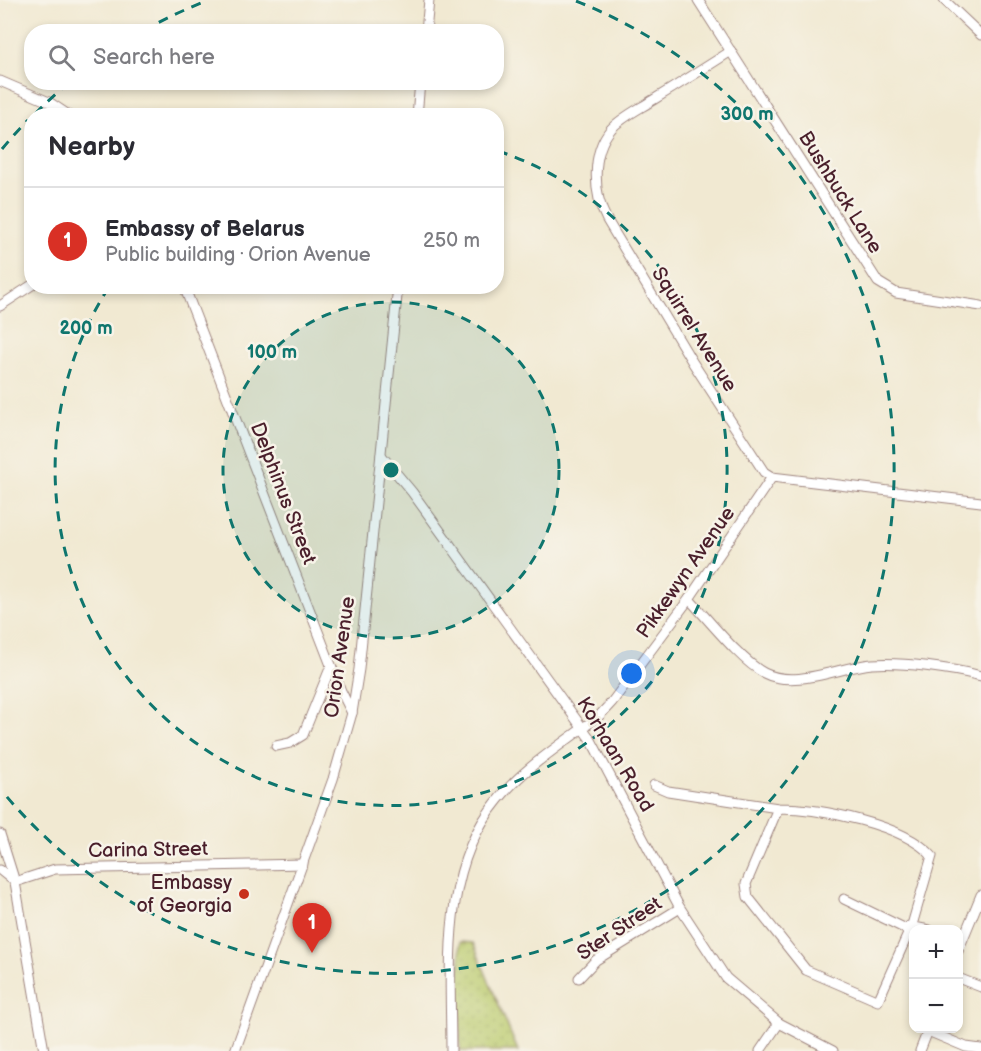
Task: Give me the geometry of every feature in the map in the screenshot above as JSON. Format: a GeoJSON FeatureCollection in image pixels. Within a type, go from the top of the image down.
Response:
{"type":"FeatureCollection","features":[{"type":"Feature","properties":{"kind":"street"},"geometry":{"type":"LineString","coordinates":[[427,24],[429,0]]}},
{"type":"Feature","properties":{"kind":"street","name":"Bushbuck Lane"},"geometry":{"type":"LineString","coordinates":[[698,0],[878,282],[896,293],[981,306]]}},
{"type":"Feature","properties":{"kind":"street"},"geometry":{"type":"LineString","coordinates":[[944,0],[981,35]]}},
{"type":"Feature","properties":{"kind":"street","name":"Squirrel Avenue"},"geometry":{"type":"LineString","coordinates":[[731,51],[612,128],[600,149],[597,195],[607,220],[693,363],[756,462],[772,477]]}},
{"type":"Feature","properties":{"kind":"street"},"geometry":{"type":"LineString","coordinates":[[0,81],[58,108]]}},
{"type":"Feature","properties":{"kind":"street"},"geometry":{"type":"LineString","coordinates":[[418,108],[419,90]]}},
{"type":"Feature","properties":{"kind":"street"},"geometry":{"type":"LineString","coordinates":[[0,306],[24,290]]}},
{"type":"Feature","properties":{"kind":"street","name":"Delphinus Street"},"geometry":{"type":"LineString","coordinates":[[187,294],[331,666],[352,713]]}},
{"type":"Feature","properties":{"kind":"street","name":"Orion Avenue"},"geometry":{"type":"LineString","coordinates":[[235,1051],[333,779],[352,713],[359,669],[397,294]]}},
{"type":"Feature","properties":{"kind":"street","name":"Korhaan Road"},"geometry":{"type":"LineString","coordinates":[[381,455],[412,492],[583,728],[612,777],[680,908],[726,978],[779,1023],[833,1051]]}},
{"type":"Feature","properties":{"kind":"street"},"geometry":{"type":"LineString","coordinates":[[772,477],[857,485],[981,502]]}},
{"type":"Feature","properties":{"kind":"street","name":"Pikkewyn Avenue"},"geometry":{"type":"LineString","coordinates":[[451,1051],[453,924],[458,881],[468,846],[488,812],[510,787],[612,702],[689,599],[772,477]]}},
{"type":"Feature","properties":{"kind":"street"},"geometry":{"type":"LineString","coordinates":[[689,599],[744,656],[770,675],[797,678],[856,666],[894,664],[981,676]]}},
{"type":"Feature","properties":{"kind":"street"},"geometry":{"type":"LineString","coordinates":[[276,747],[290,743],[303,735],[331,666]]}},
{"type":"Feature","properties":{"kind":"street"},"geometry":{"type":"LineString","coordinates":[[654,785],[668,791],[778,808],[818,810],[857,819],[896,834],[930,854],[930,867],[912,925]]}},
{"type":"Feature","properties":{"kind":"street"},"geometry":{"type":"LineString","coordinates":[[778,808],[746,891],[802,966],[813,974],[878,1001],[909,933]]}},
{"type":"Feature","properties":{"kind":"street"},"geometry":{"type":"LineString","coordinates":[[0,834],[15,882],[44,1051]]}},
{"type":"Feature","properties":{"kind":"street","name":"Carina Street"},"geometry":{"type":"LineString","coordinates":[[15,882],[55,870],[303,864]]}},
{"type":"Feature","properties":{"kind":"street"},"geometry":{"type":"LineString","coordinates":[[0,870],[15,882]]}},
{"type":"Feature","properties":{"kind":"street"},"geometry":{"type":"LineString","coordinates":[[963,934],[981,895]]}},
{"type":"Feature","properties":{"kind":"street"},"geometry":{"type":"LineString","coordinates":[[844,899],[909,931]]}},
{"type":"Feature","properties":{"kind":"street","name":"Ster Street"},"geometry":{"type":"LineString","coordinates":[[579,978],[596,960],[680,908]]}},
{"type":"Feature","properties":{"kind":"street"},"geometry":{"type":"LineString","coordinates":[[961,979],[981,987]]}},
{"type":"Feature","properties":{"kind":"street"},"geometry":{"type":"LineString","coordinates":[[760,1051],[779,1023]]}},
{"type":"Feature","properties":{"kind":"street"},"geometry":{"type":"LineString","coordinates":[[920,1051],[928,1033]]}},
{"type":"Feature","properties":{"kind":"street"},"geometry":{"type":"LineString","coordinates":[[936,1033],[966,1047],[981,1049]]}},
{"type":"Feature","properties":{"kind":"green space"},"geometry":{"type":"Polygon","coordinates":[[[460,942],[473,943],[518,1051],[460,1051],[460,942]]]}},
{"type":"Feature","properties":{"kind":"place","name":"Embassy of Georgia"},"geometry":{"type":"Point","coordinates":[244,894]}},
{"type":"Feature","properties":{"kind":"place","name":"Embassy of Belarus"},"geometry":{"type":"Point","coordinates":[312,953]}}]}
